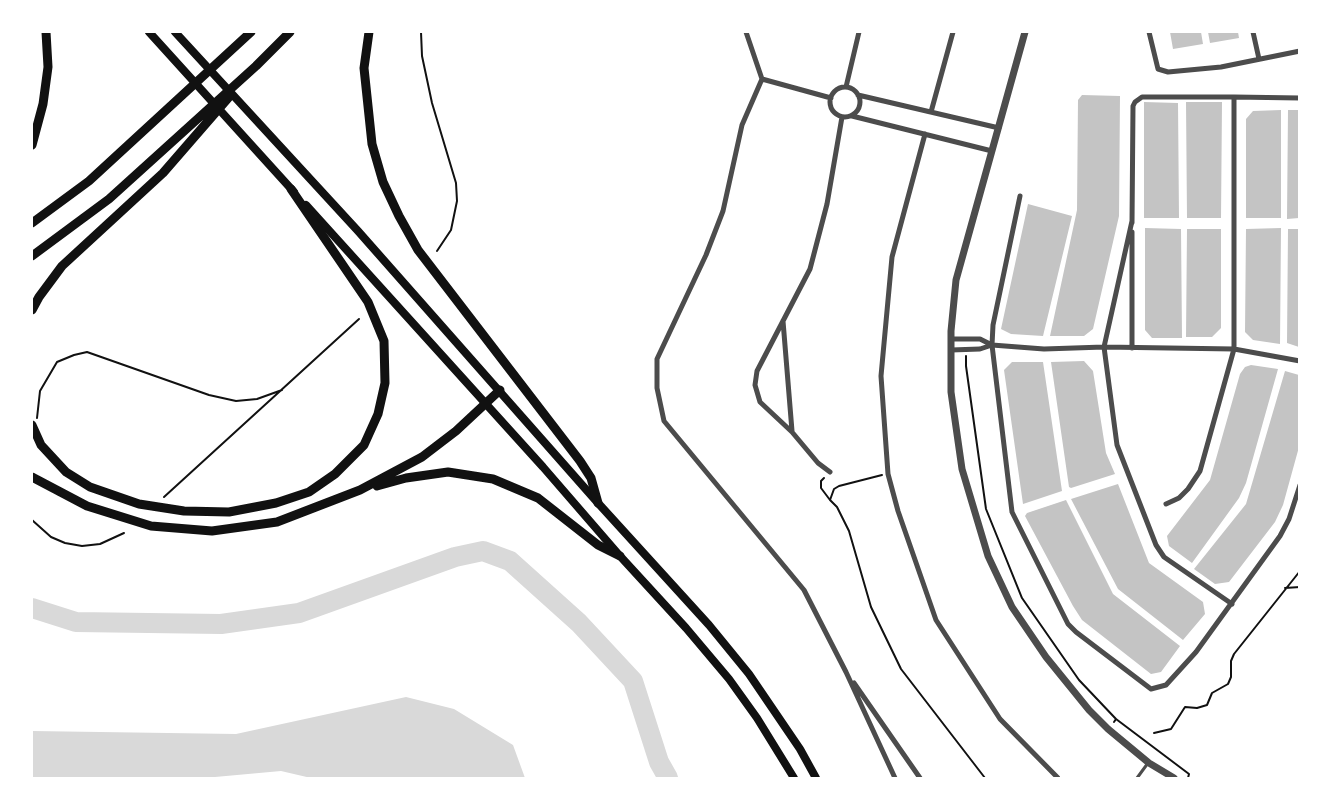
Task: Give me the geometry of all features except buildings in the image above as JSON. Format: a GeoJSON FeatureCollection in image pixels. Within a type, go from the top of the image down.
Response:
{"type":"FeatureCollection","features":[{"type":"Feature","properties":{"kind":"highway"},"geometry":{"type":"LineString","coordinates":[[32,145],[43,104],[48,67],[46,32]]}},
{"type":"Feature","properties":{"kind":"highway"},"geometry":{"type":"LineString","coordinates":[[32,223],[89,181],[251,32]]}},
{"type":"Feature","properties":{"kind":"highway"},"geometry":{"type":"LineString","coordinates":[[32,256],[109,199],[256,66],[290,32]]}},
{"type":"Feature","properties":{"kind":"highway"},"geometry":{"type":"LineString","coordinates":[[369,32],[364,68],[372,144],[383,182],[399,216],[418,250],[580,461],[591,478],[598,503]]}},
{"type":"Feature","properties":{"kind":"highway"},"geometry":{"type":"LineString","coordinates":[[32,310],[62,266],[163,173],[256,66]]}},
{"type":"Feature","properties":{"kind":"highway"},"geometry":{"type":"LineString","coordinates":[[35,424],[41,445],[66,472],[90,487],[139,504],[184,512],[229,512],[276,503],[309,492],[335,474],[364,445],[378,414],[385,383],[384,341],[368,302],[291,189]]}},
{"type":"Feature","properties":{"kind":"highway"},"geometry":{"type":"LineString","coordinates":[[360,490],[423,457],[500,390]]}},
{"type":"Feature","properties":{"kind":"highway"},"geometry":{"type":"LineString","coordinates":[[32,477],[87,506],[151,526],[212,531],[277,522],[360,490],[406,478],[448,472],[493,479],[538,498],[598,545],[620,556]]}},
{"type":"Feature","properties":{"kind":"main road"},"geometry":{"type":"LineString","coordinates":[[149,32],[686,628],[729,679],[757,718],[794,778]]}},
{"type":"Feature","properties":{"kind":"main road"},"geometry":{"type":"LineString","coordinates":[[175,32],[273,137],[709,625],[749,674],[800,749],[816,778]]}},
{"type":"Feature","properties":{"kind":"street"},"geometry":{"type":"LineString","coordinates":[[746,32],[762,79],[742,125],[723,212],[706,255],[657,359],[657,388],[664,421],[804,590],[846,672],[895,778]]}},
{"type":"Feature","properties":{"kind":"street"},"geometry":{"type":"LineString","coordinates":[[846,87],[859,32]]}},
{"type":"Feature","properties":{"kind":"street"},"geometry":{"type":"LineString","coordinates":[[932,112],[953,32]]}},
{"type":"Feature","properties":{"kind":"street"},"geometry":{"type":"LineString","coordinates":[[1025,32],[958,269],[952,309],[952,406],[962,469],[988,556],[1012,607],[1046,657],[1089,710],[1108,729],[1149,763],[1174,778]]}},
{"type":"Feature","properties":{"kind":"street"},"geometry":{"type":"LineString","coordinates":[[1149,32],[1158,69],[1168,72],[1221,67],[1299,51]]}},
{"type":"Feature","properties":{"kind":"street"},"geometry":{"type":"LineString","coordinates":[[1253,32],[1258,59]]}},
{"type":"Feature","properties":{"kind":"street"},"geometry":{"type":"LineString","coordinates":[[762,79],[831,98]]}},
{"type":"Feature","properties":{"kind":"street"},"geometry":{"type":"LineString","coordinates":[[852,116],[860,104],[858,95],[846,87],[836,90],[831,98],[831,108],[842,117],[852,116],[992,151]]}},
{"type":"Feature","properties":{"kind":"street"},"geometry":{"type":"LineString","coordinates":[[858,95],[999,128]]}},
{"type":"Feature","properties":{"kind":"street"},"geometry":{"type":"LineString","coordinates":[[1132,348],[1133,106],[1142,97],[1299,98]]}},
{"type":"Feature","properties":{"kind":"street"},"geometry":{"type":"LineString","coordinates":[[1166,504],[1179,498],[1200,471],[1234,349],[1234,97]]}},
{"type":"Feature","properties":{"kind":"street"},"geometry":{"type":"LineString","coordinates":[[830,472],[818,463],[792,432],[760,402],[755,385],[757,371],[810,269],[827,204],[842,117]]}},
{"type":"Feature","properties":{"kind":"street"},"geometry":{"type":"LineString","coordinates":[[926,134],[892,257],[881,376],[888,474],[898,511],[936,620],[1000,719],[1058,778]]}},
{"type":"Feature","properties":{"kind":"street"},"geometry":{"type":"LineString","coordinates":[[1020,196],[993,325],[992,345],[1012,512],[1068,624],[1146,686],[1157,689],[1166,685],[1196,652],[1280,536],[1289,519],[1299,485]]}},
{"type":"Feature","properties":{"kind":"street"},"geometry":{"type":"LineString","coordinates":[[1132,221],[1104,347],[1117,445],[1156,545],[1164,557],[1232,604]]}},
{"type":"Feature","properties":{"kind":"street"},"geometry":{"type":"LineString","coordinates":[[783,320],[792,432]]}},
{"type":"Feature","properties":{"kind":"street"},"geometry":{"type":"LineString","coordinates":[[951,339],[980,339],[992,345],[1044,349],[1104,347],[1234,349],[1299,361]]}},
{"type":"Feature","properties":{"kind":"street"},"geometry":{"type":"LineString","coordinates":[[951,350],[980,349],[992,345]]}},
{"type":"Feature","properties":{"kind":"street"},"geometry":{"type":"LineString","coordinates":[[846,672],[920,778]]}},
{"type":"Feature","properties":{"kind":"lane"},"geometry":{"type":"LineString","coordinates":[[1137,778],[1149,763]]}},
{"type":"Feature","properties":{"kind":"path"},"geometry":{"type":"LineString","coordinates":[[421,32],[422,56],[432,103],[456,183],[457,201],[451,230],[436,251]]}},
{"type":"Feature","properties":{"kind":"path"},"geometry":{"type":"LineString","coordinates":[[164,497],[359,319]]}},
{"type":"Feature","properties":{"kind":"path"},"geometry":{"type":"LineString","coordinates":[[966,350],[966,366],[986,509],[1022,598],[1079,680],[1116,719],[1189,774],[1188,778]]}},
{"type":"Feature","properties":{"kind":"path"},"geometry":{"type":"LineString","coordinates":[[35,424],[40,391],[57,362],[87,352],[209,395],[236,401],[257,399],[282,390]]}},
{"type":"Feature","properties":{"kind":"path"},"geometry":{"type":"LineString","coordinates":[[830,472],[820,484],[822,491],[837,507],[849,531],[871,607],[901,669],[985,778]]}},
{"type":"Feature","properties":{"kind":"path"},"geometry":{"type":"LineString","coordinates":[[830,500],[834,489],[839,486],[888,474]]}},
{"type":"Feature","properties":{"kind":"path"},"geometry":{"type":"LineString","coordinates":[[32,520],[51,537],[65,543],[82,546],[100,544],[124,533]]}},
{"type":"Feature","properties":{"kind":"path"},"geometry":{"type":"LineString","coordinates":[[1154,733],[1171,729],[1185,707],[1197,708],[1207,705],[1212,693],[1228,684],[1231,677],[1231,660],[1299,571]]}},
{"type":"Feature","properties":{"kind":"path"},"geometry":{"type":"LineString","coordinates":[[1285,588],[1299,587]]}},
{"type":"Feature","properties":{"kind":"path"},"geometry":{"type":"LineString","coordinates":[[1108,729],[1116,719]]}},
{"type":"Feature","properties":{"kind":"shaded area"},"geometry":{"type":"Polygon","coordinates":[[[406,697],[454,709],[513,745],[525,778],[311,778],[281,771],[204,778],[32,778],[32,731],[236,734],[406,697]]]}},
{"type":"Feature","properties":{"kind":"waterway"},"geometry":{"type":"LineString","coordinates":[[32,608],[76,622],[221,624],[299,613],[455,557],[483,551],[510,561],[579,623],[633,681],[659,762],[668,778]]}}]}
